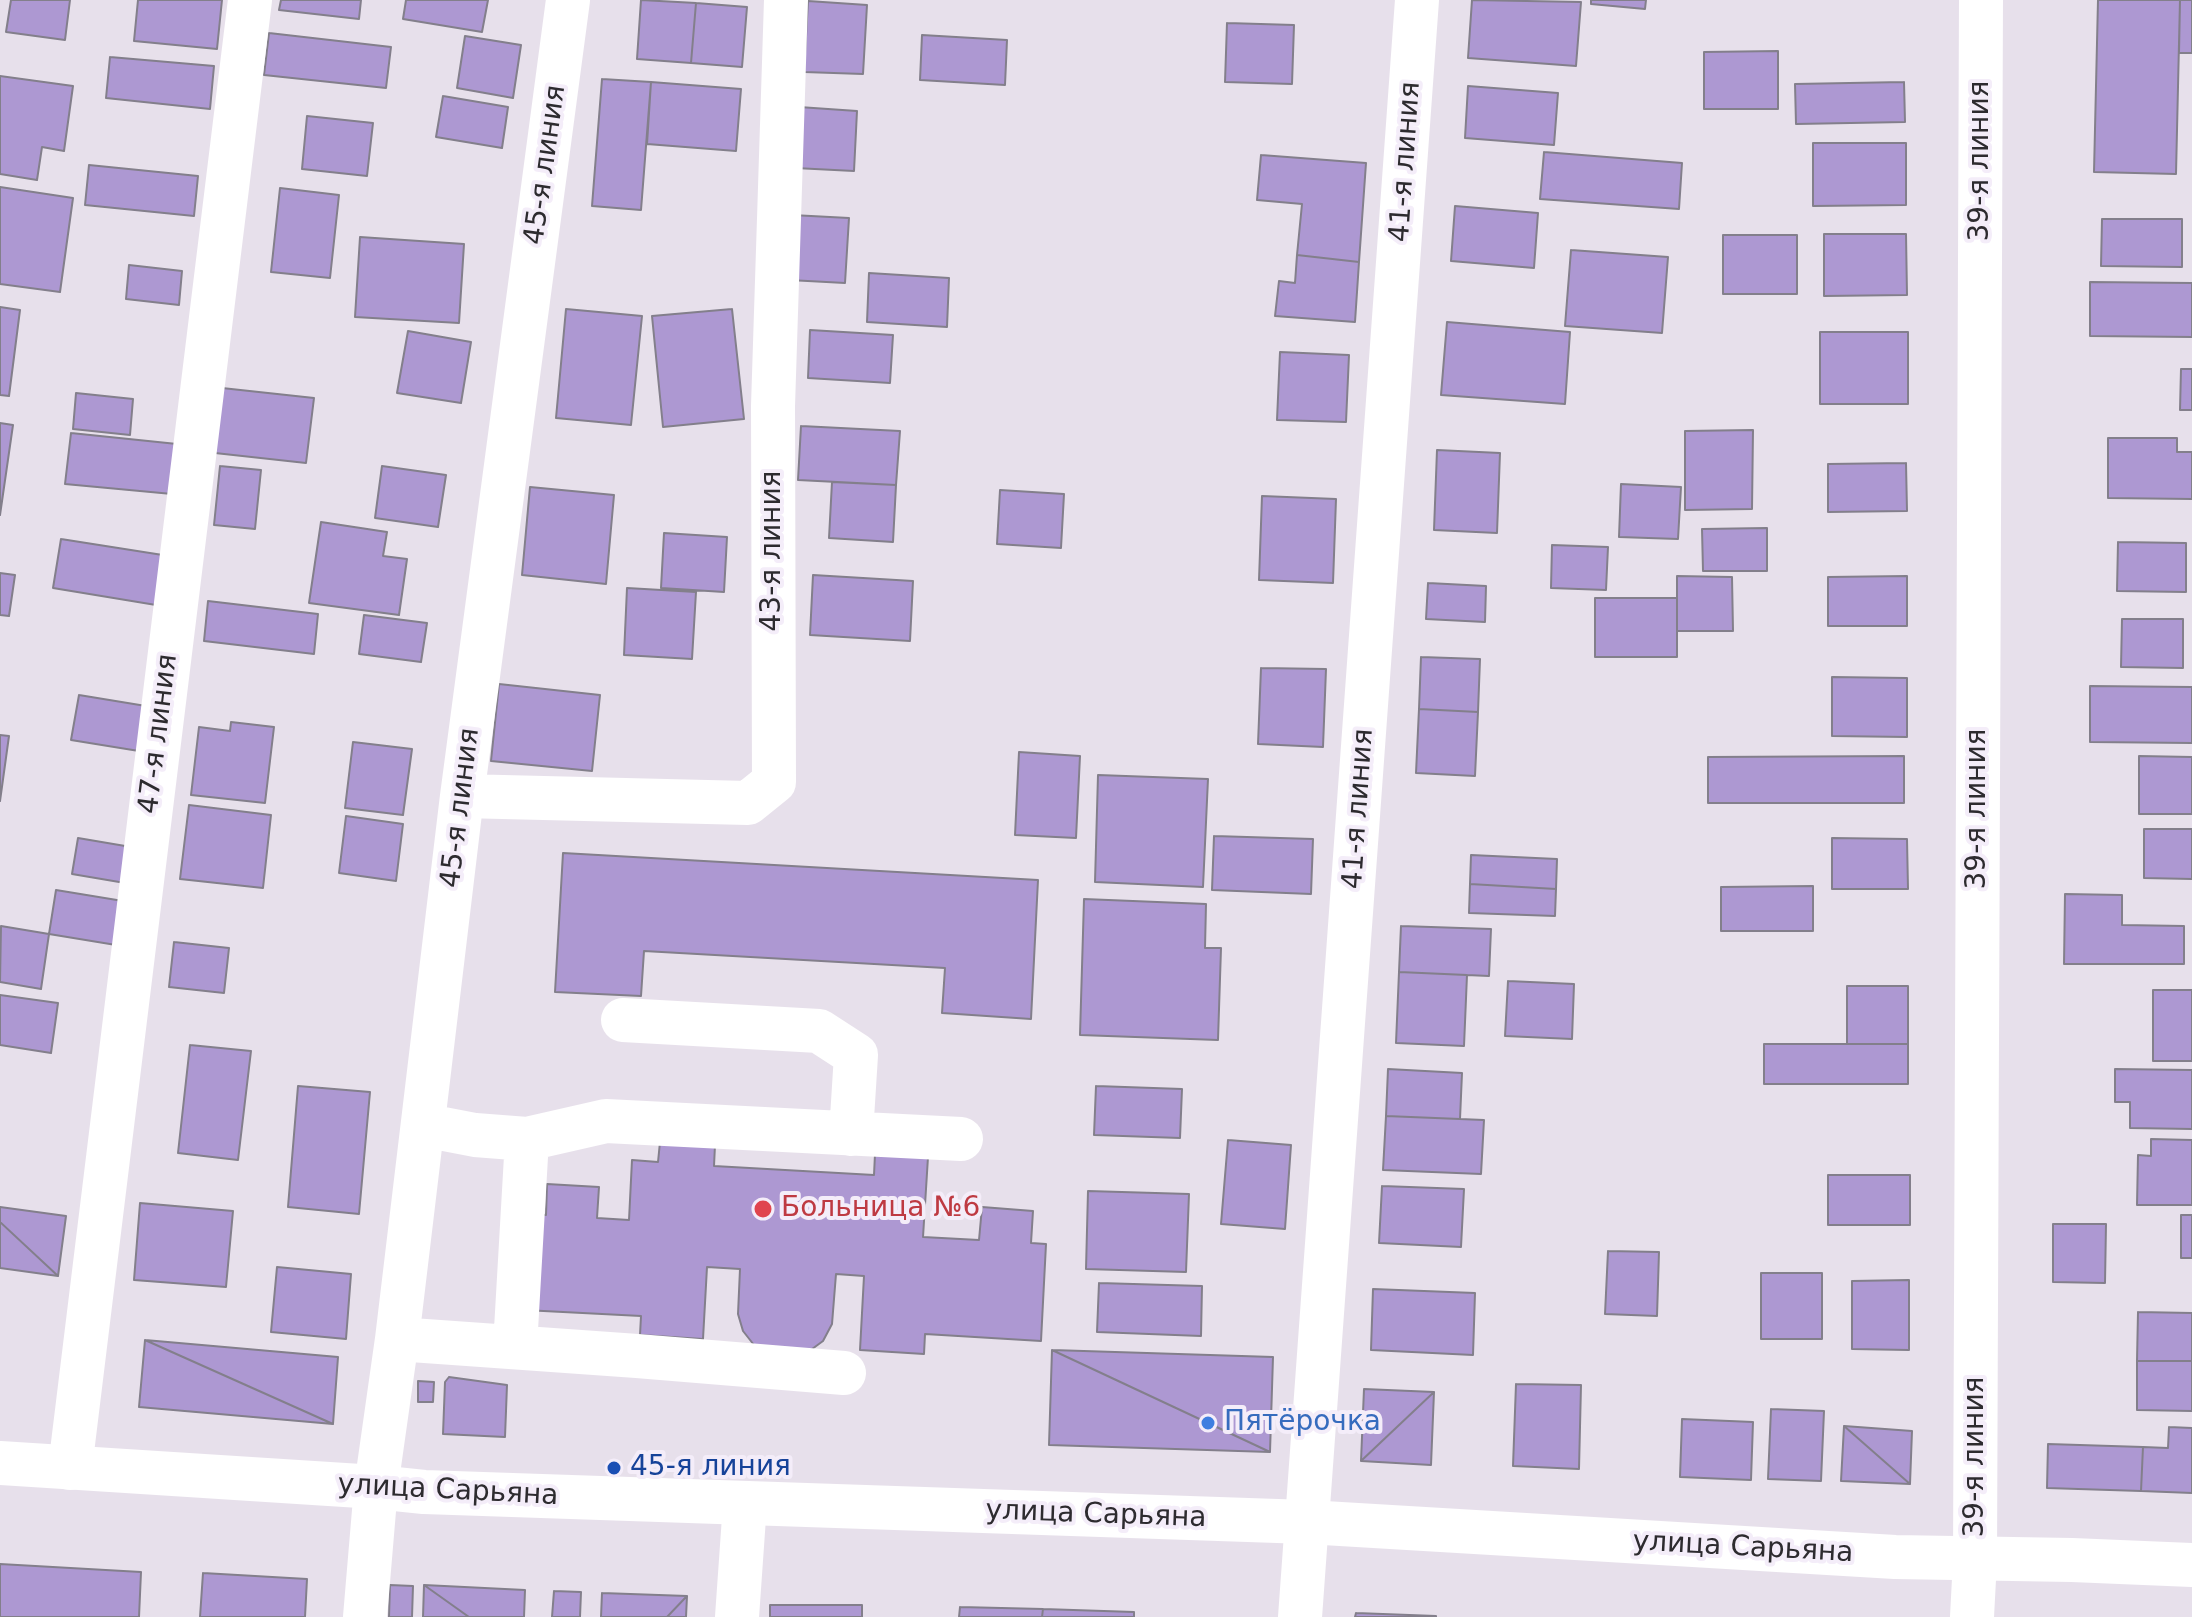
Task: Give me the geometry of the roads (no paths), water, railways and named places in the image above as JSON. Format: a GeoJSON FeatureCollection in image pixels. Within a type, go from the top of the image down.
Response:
{"type":"FeatureCollection","features":[{"type":"Feature","properties":{"kind":"street","name":"47-я линия"},"geometry":{"type":"LineString","coordinates":[[70,1468],[250,0]]}},
{"type":"Feature","properties":{"kind":"street","name":"45-я линия"},"geometry":{"type":"LineString","coordinates":[[365,1617],[376,1487],[397,1339],[462,796],[568,0]]}},
{"type":"Feature","properties":{"kind":"street","name":"43-я линия"},"geometry":{"type":"LineString","coordinates":[[462,796],[748,803],[774,782],[773,406],[786,0]]}},
{"type":"Feature","properties":{"kind":"street","name":"41-я линия"},"geometry":{"type":"LineString","coordinates":[[1300,1617],[1417,0]]}},
{"type":"Feature","properties":{"kind":"street","name":"39-я линия"},"geometry":{"type":"LineString","coordinates":[[1972,1617],[1975,1560],[1981,0]]}},
{"type":"Feature","properties":{"kind":"street"},"geometry":{"type":"LineString","coordinates":[[623,1020],[819,1031],[856,1055],[851,1134]]}},
{"type":"Feature","properties":{"kind":"street"},"geometry":{"type":"LineString","coordinates":[[423,1125],[475,1135],[527,1139],[606,1121],[961,1139]]}},
{"type":"Feature","properties":{"kind":"street"},"geometry":{"type":"LineString","coordinates":[[515,1347],[527,1139]]}},
{"type":"Feature","properties":{"kind":"street"},"geometry":{"type":"LineString","coordinates":[[397,1339],[844,1373]]}},
{"type":"Feature","properties":{"kind":"street","name":"улица Сарьяна"},"geometry":{"type":"LineString","coordinates":[[0,1463],[424,1492],[1307,1522],[1895,1557],[2192,1565]]}},
{"type":"Feature","properties":{"kind":"street"},"geometry":{"type":"LineString","coordinates":[[737,1617],[745,1503]]}},
{"type":"Feature","properties":{"kind":"place","name":"Больница №6"},"geometry":{"type":"Point","coordinates":[763,1209]}},
{"type":"Feature","properties":{"kind":"place","name":"Пятёрочка"},"geometry":{"type":"Point","coordinates":[1208,1423]}},
{"type":"Feature","properties":{"kind":"place","name":"45-я линия"},"geometry":{"type":"Point","coordinates":[614,1468]}}]}
